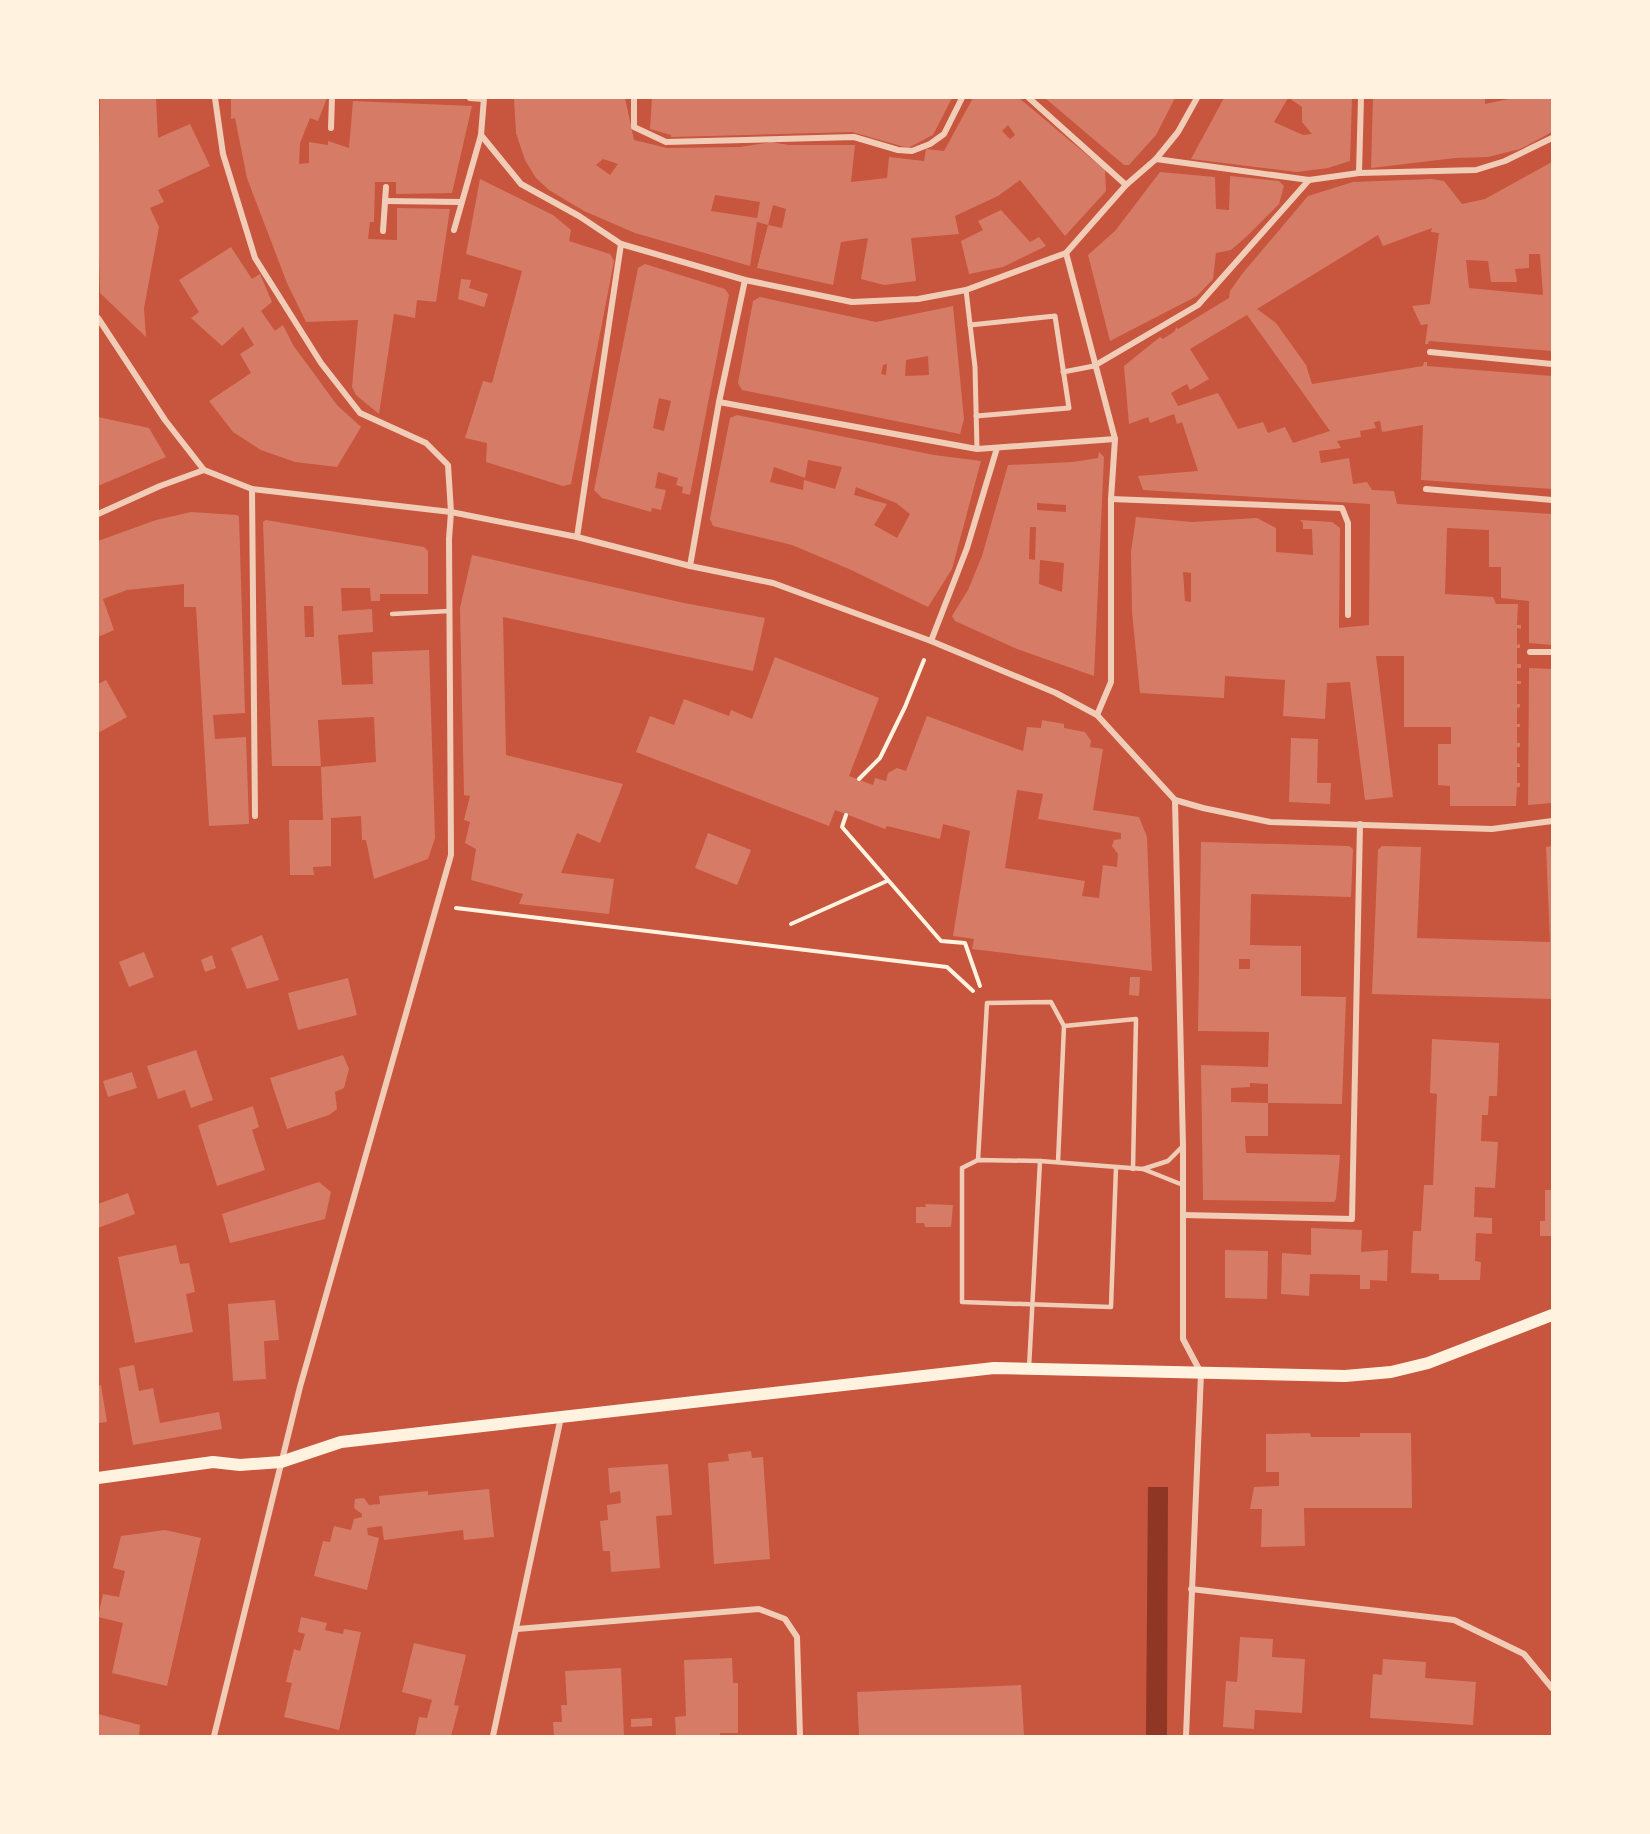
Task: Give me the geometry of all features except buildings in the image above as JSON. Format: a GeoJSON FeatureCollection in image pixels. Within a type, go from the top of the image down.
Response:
{"type":"FeatureCollection","features":[{"type":"Feature","properties":{"kind":"main road"},"geometry":{"type":"LineString","coordinates":[[98,1478],[213,1462],[240,1465],[281,1462],[341,1442],[994,1368],[1345,1376],[1391,1372],[1428,1362],[1552,1315]]}},
{"type":"Feature","properties":{"kind":"street"},"geometry":{"type":"LineString","coordinates":[[214,1737],[281,1462],[435,905],[451,855],[449,611],[451,512],[448,465],[426,443],[360,413],[321,363],[255,258],[223,154],[215,98]]}},
{"type":"Feature","properties":{"kind":"street"},"geometry":{"type":"LineString","coordinates":[[331,128],[332,98]]}},
{"type":"Feature","properties":{"kind":"street"},"geometry":{"type":"LineString","coordinates":[[454,230],[460,202],[481,135],[484,98],[471,98]]}},
{"type":"Feature","properties":{"kind":"street"},"geometry":{"type":"LineString","coordinates":[[634,98],[634,127],[666,142],[855,137],[898,150],[912,151],[930,144],[944,134],[962,98]]}},
{"type":"Feature","properties":{"kind":"street"},"geometry":{"type":"LineString","coordinates":[[1029,98],[1126,184]]}},
{"type":"Feature","properties":{"kind":"street"},"geometry":{"type":"LineString","coordinates":[[481,135],[520,184],[579,216],[621,244],[745,280],[852,302],[918,298],[966,290],[1066,253],[1126,184],[1156,159],[1178,132],[1197,98]]}},
{"type":"Feature","properties":{"kind":"street"},"geometry":{"type":"LineString","coordinates":[[1359,173],[1361,98]]}},
{"type":"Feature","properties":{"kind":"street"},"geometry":{"type":"LineString","coordinates":[[1156,159],[1309,180],[1359,173],[1476,170],[1505,161],[1552,138]]}},
{"type":"Feature","properties":{"kind":"street"},"geometry":{"type":"LineString","coordinates":[[1063,372],[1094,366],[1198,305],[1309,180]]}},
{"type":"Feature","properties":{"kind":"street"},"geometry":{"type":"LineString","coordinates":[[382,231],[386,187]]}},
{"type":"Feature","properties":{"kind":"street"},"geometry":{"type":"LineString","coordinates":[[385,201],[460,202]]}},
{"type":"Feature","properties":{"kind":"street"},"geometry":{"type":"LineString","coordinates":[[577,537],[621,244]]}},
{"type":"Feature","properties":{"kind":"street"},"geometry":{"type":"LineString","coordinates":[[1066,253],[1115,439],[1111,498],[1111,682],[1097,715]]}},
{"type":"Feature","properties":{"kind":"street"},"geometry":{"type":"LineString","coordinates":[[690,566],[719,402],[745,280]]}},
{"type":"Feature","properties":{"kind":"street"},"geometry":{"type":"LineString","coordinates":[[966,290],[975,367],[976,449]]}},
{"type":"Feature","properties":{"kind":"street"},"geometry":{"type":"LineString","coordinates":[[970,325],[1055,316],[1069,408],[976,416]]}},
{"type":"Feature","properties":{"kind":"street"},"geometry":{"type":"LineString","coordinates":[[98,318],[165,420],[204,470],[252,489],[451,512],[577,537],[690,566],[773,583],[931,641],[1056,693],[1097,715],[1175,800],[1203,808],[1270,822],[1492,829],[1552,822]]}},
{"type":"Feature","properties":{"kind":"street"},"geometry":{"type":"LineString","coordinates":[[1430,352],[1552,364]]}},
{"type":"Feature","properties":{"kind":"street"},"geometry":{"type":"LineString","coordinates":[[719,402],[976,449],[1115,439]]}},
{"type":"Feature","properties":{"kind":"street"},"geometry":{"type":"LineString","coordinates":[[931,641],[967,548],[998,448]]}},
{"type":"Feature","properties":{"kind":"street"},"geometry":{"type":"LineString","coordinates":[[98,514],[160,486],[204,470]]}},
{"type":"Feature","properties":{"kind":"street"},"geometry":{"type":"LineString","coordinates":[[252,489],[255,816]]}},
{"type":"Feature","properties":{"kind":"street"},"geometry":{"type":"LineString","coordinates":[[1426,489],[1552,500]]}},
{"type":"Feature","properties":{"kind":"street"},"geometry":{"type":"LineString","coordinates":[[1111,498],[1342,508],[1348,523],[1348,615]]}},
{"type":"Feature","properties":{"kind":"street"},"geometry":{"type":"LineString","coordinates":[[1530,652],[1552,652]]}},
{"type":"Feature","properties":{"kind":"street"},"geometry":{"type":"LineString","coordinates":[[1175,800],[1183,1146],[1183,1339],[1201,1373],[1186,1737]]}},
{"type":"Feature","properties":{"kind":"street"},"geometry":{"type":"LineString","coordinates":[[1183,1215],[1353,1219],[1360,824]]}},
{"type":"Feature","properties":{"kind":"street"},"geometry":{"type":"LineString","coordinates":[[493,1737],[562,1417]]}},
{"type":"Feature","properties":{"kind":"street"},"geometry":{"type":"LineString","coordinates":[[1191,1589],[1454,1620],[1524,1654],[1552,1688]]}},
{"type":"Feature","properties":{"kind":"street"},"geometry":{"type":"LineString","coordinates":[[516,1629],[759,1609],[785,1619],[797,1637],[800,1737]]}},
{"type":"Feature","properties":{"kind":"lane"},"geometry":{"type":"LineString","coordinates":[[392,614],[449,611]]}},
{"type":"Feature","properties":{"kind":"lane"},"geometry":{"type":"LineString","coordinates":[[978,1160],[987,1003],[1051,1002],[1064,1026],[1058,1162]]}},
{"type":"Feature","properties":{"kind":"lane"},"geometry":{"type":"LineString","coordinates":[[1064,1026],[1136,1020],[1133,1169]]}},
{"type":"Feature","properties":{"kind":"lane"},"geometry":{"type":"LineString","coordinates":[[1116,1167],[1112,1307],[962,1302],[962,1168],[978,1160],[1040,1161],[1143,1169],[1167,1161],[1183,1146]]}},
{"type":"Feature","properties":{"kind":"lane"},"geometry":{"type":"LineString","coordinates":[[1029,1368],[1030,1305],[1040,1161]]}},
{"type":"Feature","properties":{"kind":"lane"},"geometry":{"type":"LineString","coordinates":[[1143,1169],[1183,1185]]}},
{"type":"Feature","properties":{"kind":"path"},"geometry":{"type":"LineString","coordinates":[[859,779],[880,758],[906,707],[931,641]]}},
{"type":"Feature","properties":{"kind":"path"},"geometry":{"type":"LineString","coordinates":[[846,814],[842,827],[940,941],[965,943],[987,1003]]}},
{"type":"Feature","properties":{"kind":"path"},"geometry":{"type":"LineString","coordinates":[[791,924],[887,881]]}},
{"type":"Feature","properties":{"kind":"path"},"geometry":{"type":"LineString","coordinates":[[435,905],[947,967],[987,1003]]}},
{"type":"Feature","properties":{"kind":"shaded area"},"geometry":{"type":"Polygon","coordinates":[[[1148,1487],[1168,1487],[1167,1736],[1146,1736],[1148,1487]]]}}]}
